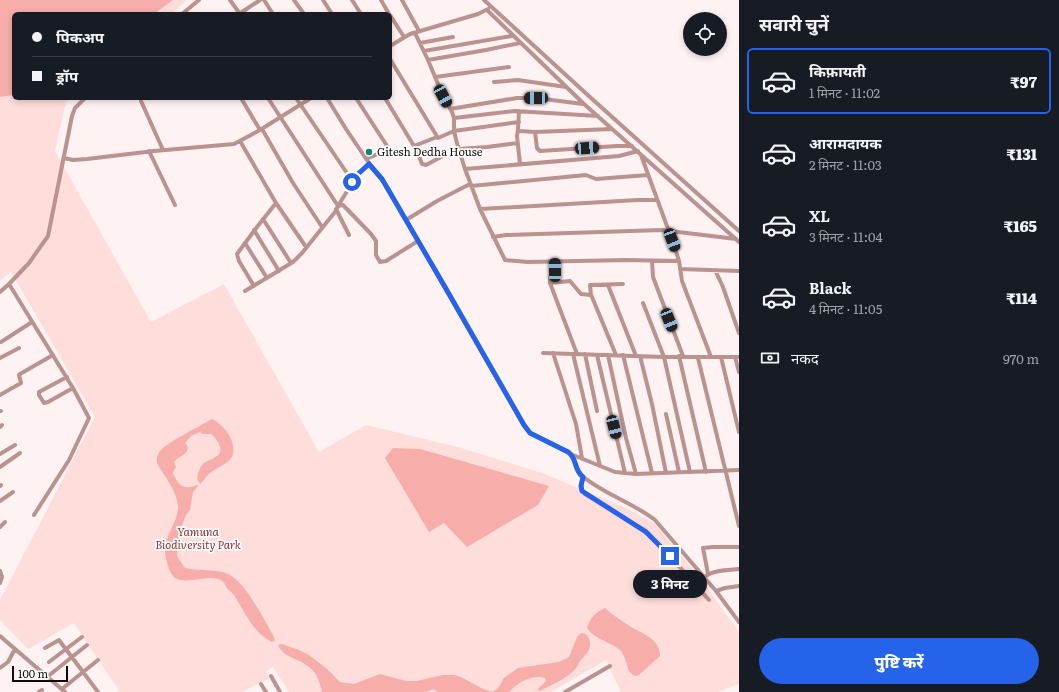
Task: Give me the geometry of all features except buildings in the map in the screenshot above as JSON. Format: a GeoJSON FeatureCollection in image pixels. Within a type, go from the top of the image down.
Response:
{"type":"FeatureCollection","features":[{"type":"Feature","properties":{"kind":"street"},"geometry":{"type":"LineString","coordinates":[[184,12],[199,0]]}},
{"type":"Feature","properties":{"kind":"street"},"geometry":{"type":"LineString","coordinates":[[231,0],[238,12]]}},
{"type":"Feature","properties":{"kind":"street"},"geometry":{"type":"LineString","coordinates":[[242,12],[260,0]]}},
{"type":"Feature","properties":{"kind":"street"},"geometry":{"type":"LineString","coordinates":[[264,0],[272,12]]}},
{"type":"Feature","properties":{"kind":"street"},"geometry":{"type":"LineString","coordinates":[[294,0],[303,12]]}},
{"type":"Feature","properties":{"kind":"street"},"geometry":{"type":"LineString","coordinates":[[323,0],[331,12]]}},
{"type":"Feature","properties":{"kind":"street"},"geometry":{"type":"LineString","coordinates":[[352,0],[360,12]]}},
{"type":"Feature","properties":{"kind":"street"},"geometry":{"type":"LineString","coordinates":[[381,0],[389,12]]}},
{"type":"Feature","properties":{"kind":"street"},"geometry":{"type":"LineString","coordinates":[[402,0],[454,118],[454,131],[465,169],[480,209],[503,258],[508,261],[679,261]]}},
{"type":"Feature","properties":{"kind":"street"},"geometry":{"type":"LineString","coordinates":[[484,0],[739,231]]}},
{"type":"Feature","properties":{"kind":"street"},"geometry":{"type":"LineString","coordinates":[[392,45],[404,37],[417,32],[478,14],[492,7]]}},
{"type":"Feature","properties":{"kind":"street"},"geometry":{"type":"LineString","coordinates":[[487,10],[512,36],[584,104],[738,241]]}},
{"type":"Feature","properties":{"kind":"street"},"geometry":{"type":"LineString","coordinates":[[392,17],[404,37]]}},
{"type":"Feature","properties":{"kind":"street"},"geometry":{"type":"LineString","coordinates":[[424,51],[512,36]]}},
{"type":"Feature","properties":{"kind":"street"},"geometry":{"type":"LineString","coordinates":[[420,43],[453,37]]}},
{"type":"Feature","properties":{"kind":"street"},"geometry":{"type":"LineString","coordinates":[[428,60],[520,43]]}},
{"type":"Feature","properties":{"kind":"street"},"geometry":{"type":"LineString","coordinates":[[392,62],[437,137]]}},
{"type":"Feature","properties":{"kind":"street"},"geometry":{"type":"LineString","coordinates":[[435,77],[509,67]]}},
{"type":"Feature","properties":{"kind":"street"},"geometry":{"type":"LineString","coordinates":[[494,82],[518,80],[566,87]]}},
{"type":"Feature","properties":{"kind":"street"},"geometry":{"type":"LineString","coordinates":[[450,109],[517,98],[536,98],[584,104]]}},
{"type":"Feature","properties":{"kind":"street"},"geometry":{"type":"LineString","coordinates":[[0,292],[29,263],[48,236],[72,116],[75,108],[82,100]]}},
{"type":"Feature","properties":{"kind":"street"},"geometry":{"type":"LineString","coordinates":[[242,100],[322,227]]}},
{"type":"Feature","properties":{"kind":"street"},"geometry":{"type":"LineString","coordinates":[[269,100],[337,207],[349,235]]}},
{"type":"Feature","properties":{"kind":"street"},"geometry":{"type":"LineString","coordinates":[[297,100],[352,182]]}},
{"type":"Feature","properties":{"kind":"street"},"geometry":{"type":"LineString","coordinates":[[64,158],[73,160],[87,159],[149,151],[223,145],[240,141],[261,130],[308,100]]}},
{"type":"Feature","properties":{"kind":"street"},"geometry":{"type":"LineString","coordinates":[[328,100],[369,164],[386,185],[530,433],[573,455],[615,472],[636,474],[739,470]]}},
{"type":"Feature","properties":{"kind":"street"},"geometry":{"type":"LineString","coordinates":[[357,100],[389,149],[366,159]]}},
{"type":"Feature","properties":{"kind":"street"},"geometry":{"type":"LineString","coordinates":[[386,100],[414,146],[422,164],[424,165],[441,157]]}},
{"type":"Feature","properties":{"kind":"street"},"geometry":{"type":"LineString","coordinates":[[141,101],[163,150]]}},
{"type":"Feature","properties":{"kind":"street"},"geometry":{"type":"LineString","coordinates":[[454,118],[519,111],[598,116]]}},
{"type":"Feature","properties":{"kind":"street"},"geometry":{"type":"LineString","coordinates":[[519,111],[518,143],[520,164]]}},
{"type":"Feature","properties":{"kind":"street"},"geometry":{"type":"LineString","coordinates":[[414,146],[437,137],[440,138],[454,131],[519,122]]}},
{"type":"Feature","properties":{"kind":"street"},"geometry":{"type":"LineString","coordinates":[[518,129],[520,131],[535,132],[613,129]]}},
{"type":"Feature","properties":{"kind":"street"},"geometry":{"type":"LineString","coordinates":[[535,132],[538,150],[543,152],[597,147],[632,146]]}},
{"type":"Feature","properties":{"kind":"street"},"geometry":{"type":"LineString","coordinates":[[240,141],[276,203],[306,247]]}},
{"type":"Feature","properties":{"kind":"street"},"geometry":{"type":"LineString","coordinates":[[459,149],[518,143]]}},
{"type":"Feature","properties":{"kind":"street"},"geometry":{"type":"LineString","coordinates":[[149,151],[175,206]]}},
{"type":"Feature","properties":{"kind":"street"},"geometry":{"type":"LineString","coordinates":[[465,169],[639,153]]}},
{"type":"Feature","properties":{"kind":"street"},"geometry":{"type":"LineString","coordinates":[[639,153],[679,261],[682,281],[711,357]]}},
{"type":"Feature","properties":{"kind":"street"},"geometry":{"type":"LineString","coordinates":[[245,291],[290,263],[302,253],[335,212],[357,175],[369,164]]}},
{"type":"Feature","properties":{"kind":"street"},"geometry":{"type":"LineString","coordinates":[[406,220],[437,201],[471,184],[586,175],[596,179],[648,175]]}},
{"type":"Feature","properties":{"kind":"street"},"geometry":{"type":"LineString","coordinates":[[480,209],[657,200]]}},
{"type":"Feature","properties":{"kind":"street"},"geometry":{"type":"LineString","coordinates":[[254,286],[237,256],[254,230],[276,203]]}},
{"type":"Feature","properties":{"kind":"street"},"geometry":{"type":"LineString","coordinates":[[337,207],[343,205],[373,237],[377,244],[376,254],[380,262],[418,241]]}},
{"type":"Feature","properties":{"kind":"street"},"geometry":{"type":"LineString","coordinates":[[262,220],[290,263]]}},
{"type":"Feature","properties":{"kind":"street"},"geometry":{"type":"LineString","coordinates":[[254,230],[278,271]]}},
{"type":"Feature","properties":{"kind":"street"},"geometry":{"type":"LineString","coordinates":[[493,237],[506,235],[662,230],[738,241]]}},
{"type":"Feature","properties":{"kind":"street"},"geometry":{"type":"LineString","coordinates":[[245,243],[267,278]]}},
{"type":"Feature","properties":{"kind":"street"},"geometry":{"type":"LineString","coordinates":[[555,261],[555,273],[549,280],[575,354],[600,466]]}},
{"type":"Feature","properties":{"kind":"street"},"geometry":{"type":"LineString","coordinates":[[652,261],[653,277],[681,356],[706,472]]}},
{"type":"Feature","properties":{"kind":"street"},"geometry":{"type":"LineString","coordinates":[[680,269],[739,271]]}},
{"type":"Feature","properties":{"kind":"street"},"geometry":{"type":"LineString","coordinates":[[715,270],[723,287],[739,333]]}},
{"type":"Feature","properties":{"kind":"street"},"geometry":{"type":"LineString","coordinates":[[550,283],[570,281],[581,294],[591,295]]}},
{"type":"Feature","properties":{"kind":"street"},"geometry":{"type":"LineString","coordinates":[[9,284],[67,377],[88,413],[89,420],[69,460],[34,516]]}},
{"type":"Feature","properties":{"kind":"street"},"geometry":{"type":"LineString","coordinates":[[616,355],[591,295],[590,285],[623,284]]}},
{"type":"Feature","properties":{"kind":"street"},"geometry":{"type":"LineString","coordinates":[[608,285],[638,356],[652,404],[666,473]]}},
{"type":"Feature","properties":{"kind":"street"},"geometry":{"type":"LineString","coordinates":[[643,302],[664,357],[690,472]]}},
{"type":"Feature","properties":{"kind":"street"},"geometry":{"type":"LineString","coordinates":[[1,342],[32,322]]}},
{"type":"Feature","properties":{"kind":"street"},"geometry":{"type":"LineString","coordinates":[[0,358],[19,348]]}},
{"type":"Feature","properties":{"kind":"street"},"geometry":{"type":"LineString","coordinates":[[543,353],[664,357],[681,356],[698,358],[737,357],[739,372]]}},
{"type":"Feature","properties":{"kind":"street"},"geometry":{"type":"LineString","coordinates":[[553,353],[576,424],[582,458]]}},
{"type":"Feature","properties":{"kind":"street"},"geometry":{"type":"LineString","coordinates":[[584,354],[597,411]]}},
{"type":"Feature","properties":{"kind":"street"},"geometry":{"type":"LineString","coordinates":[[0,394],[21,383],[20,374],[53,355]]}},
{"type":"Feature","properties":{"kind":"street"},"geometry":{"type":"LineString","coordinates":[[597,355],[625,473]]}},
{"type":"Feature","properties":{"kind":"street"},"geometry":{"type":"LineString","coordinates":[[608,355],[626,438],[636,474]]}},
{"type":"Feature","properties":{"kind":"street"},"geometry":{"type":"LineString","coordinates":[[623,355],[652,473]]}},
{"type":"Feature","properties":{"kind":"street"},"geometry":{"type":"LineString","coordinates":[[721,357],[739,432]]}},
{"type":"Feature","properties":{"kind":"street"},"geometry":{"type":"LineString","coordinates":[[698,358],[738,514],[739,526]]}},
{"type":"Feature","properties":{"kind":"street"},"geometry":{"type":"LineString","coordinates":[[67,377],[39,392],[39,395],[44,403],[73,388]]}},
{"type":"Feature","properties":{"kind":"street"},"geometry":{"type":"LineString","coordinates":[[666,414],[679,472]]}},
{"type":"Feature","properties":{"kind":"street"},"geometry":{"type":"LineString","coordinates":[[0,454],[15,445]]}},
{"type":"Feature","properties":{"kind":"street"},"geometry":{"type":"LineString","coordinates":[[0,467],[20,453]]}},
{"type":"Feature","properties":{"kind":"street"},"geometry":{"type":"LineString","coordinates":[[573,455],[576,470],[583,477],[612,495],[646,513],[655,520],[706,576],[739,622]]}},
{"type":"Feature","properties":{"kind":"street"},"geometry":{"type":"LineString","coordinates":[[583,477],[581,486],[582,491],[646,532],[673,559],[709,600]]}},
{"type":"Feature","properties":{"kind":"street"},"geometry":{"type":"LineString","coordinates":[[0,501],[13,492]]}},
{"type":"Feature","properties":{"kind":"street"},"geometry":{"type":"LineString","coordinates":[[0,527],[6,522]]}},
{"type":"Feature","properties":{"kind":"street"},"geometry":{"type":"LineString","coordinates":[[706,576],[703,548],[713,546],[739,546]]}},
{"type":"Feature","properties":{"kind":"street"},"geometry":{"type":"LineString","coordinates":[[706,576],[739,569]]}},
{"type":"Feature","properties":{"kind":"street"},"geometry":{"type":"LineString","coordinates":[[0,571],[2,577],[0,583]]}},
{"type":"Feature","properties":{"kind":"street"},"geometry":{"type":"LineString","coordinates":[[716,591],[739,586]]}},
{"type":"Feature","properties":{"kind":"street"},"geometry":{"type":"LineString","coordinates":[[0,636],[63,690],[98,660]]}},
{"type":"Feature","properties":{"kind":"street"},"geometry":{"type":"LineString","coordinates":[[49,662],[82,637]]}},
{"type":"Feature","properties":{"kind":"street"},"geometry":{"type":"LineString","coordinates":[[45,648],[58,640],[98,692]]}},
{"type":"Feature","properties":{"kind":"street"},"geometry":{"type":"LineString","coordinates":[[47,677],[87,645]]}},
{"type":"Feature","properties":{"kind":"street"},"geometry":{"type":"LineString","coordinates":[[0,668],[9,660],[15,649]]}},
{"type":"Feature","properties":{"kind":"street"},"geometry":{"type":"LineString","coordinates":[[565,692],[610,666]]}},
{"type":"Feature","properties":{"kind":"street"},"geometry":{"type":"LineString","coordinates":[[271,676],[280,692]]}},
{"type":"Feature","properties":{"kind":"street"},"geometry":{"type":"LineString","coordinates":[[261,684],[266,692]]}},
{"type":"Feature","properties":{"kind":"green space","name":"Yamuna Biodiversity Park"},"geometry":{"type":"Polygon","coordinates":[[[0,0],[187,0],[173,12],[12,12],[12,100],[68,100],[66,102],[55,151],[151,322],[224,284],[319,452],[366,425],[458,447],[542,473],[626,508],[654,523],[702,581],[739,632],[739,684],[718,692],[621,692],[606,660],[551,692],[289,692],[273,667],[266,671],[270,678],[244,692],[120,692],[74,623],[28,649],[0,620],[0,600],[95,417],[11,272],[0,281],[0,0]]]}},
{"type":"Feature","properties":{"kind":"shaded area"},"geometry":{"type":"Polygon","coordinates":[[[0,0],[173,0],[157,12],[12,12],[12,95],[0,97],[0,0]]]}},
{"type":"Feature","properties":{"kind":"shaded area"},"geometry":{"type":"Polygon","coordinates":[[[212,419],[221,425],[229,435],[233,446],[232,457],[228,462],[210,473],[200,484],[197,479],[201,467],[219,454],[220,448],[218,442],[211,434],[203,434],[200,432],[191,436],[185,443],[188,450],[174,462],[176,467],[173,473],[179,484],[185,487],[198,486],[193,492],[190,510],[186,515],[180,530],[177,556],[185,568],[226,573],[240,583],[258,609],[273,635],[275,640],[272,642],[265,638],[255,628],[234,595],[223,582],[212,578],[190,580],[178,579],[173,576],[167,564],[165,546],[175,520],[178,506],[173,489],[157,463],[157,457],[164,447],[212,419]]]}},
{"type":"Feature","properties":{"kind":"shaded area"},"geometry":{"type":"Polygon","coordinates":[[[393,448],[420,449],[549,486],[538,505],[467,547],[444,523],[429,532],[385,458],[393,448]]]}},
{"type":"Feature","properties":{"kind":"shaded area"},"geometry":{"type":"Polygon","coordinates":[[[605,608],[625,623],[649,637],[657,644],[660,656],[639,675],[635,676],[632,674],[628,668],[623,653],[620,650],[598,638],[587,628],[594,616],[605,608]]]}},
{"type":"Feature","properties":{"kind":"shaded area"},"geometry":{"type":"Polygon","coordinates":[[[581,633],[586,634],[589,638],[590,648],[577,667],[570,674],[559,681],[539,691],[538,689],[546,681],[545,678],[536,677],[521,682],[510,692],[493,692],[499,687],[504,678],[518,668],[559,662],[569,657],[577,637],[581,633]]]}},
{"type":"Feature","properties":{"kind":"shaded area"},"geometry":{"type":"Polygon","coordinates":[[[282,644],[309,655],[327,669],[340,682],[354,684],[380,674],[406,681],[417,681],[443,675],[454,675],[461,677],[483,689],[493,692],[438,692],[433,689],[426,692],[322,692],[319,680],[315,673],[309,667],[283,652],[278,645],[282,644]]]}},
{"type":"Feature","properties":{"kind":"place","name":"Gitesh Dedha House"},"geometry":{"type":"Point","coordinates":[369,152]}},
{"type":"Feature","properties":{"kind":"route"},"geometry":{"type":"LineString","coordinates":[[352,182],[363,168],[369,164],[382,179],[530,433],[573,455],[576,470],[583,477],[581,486],[582,491],[646,532],[670,556]]}}]}
